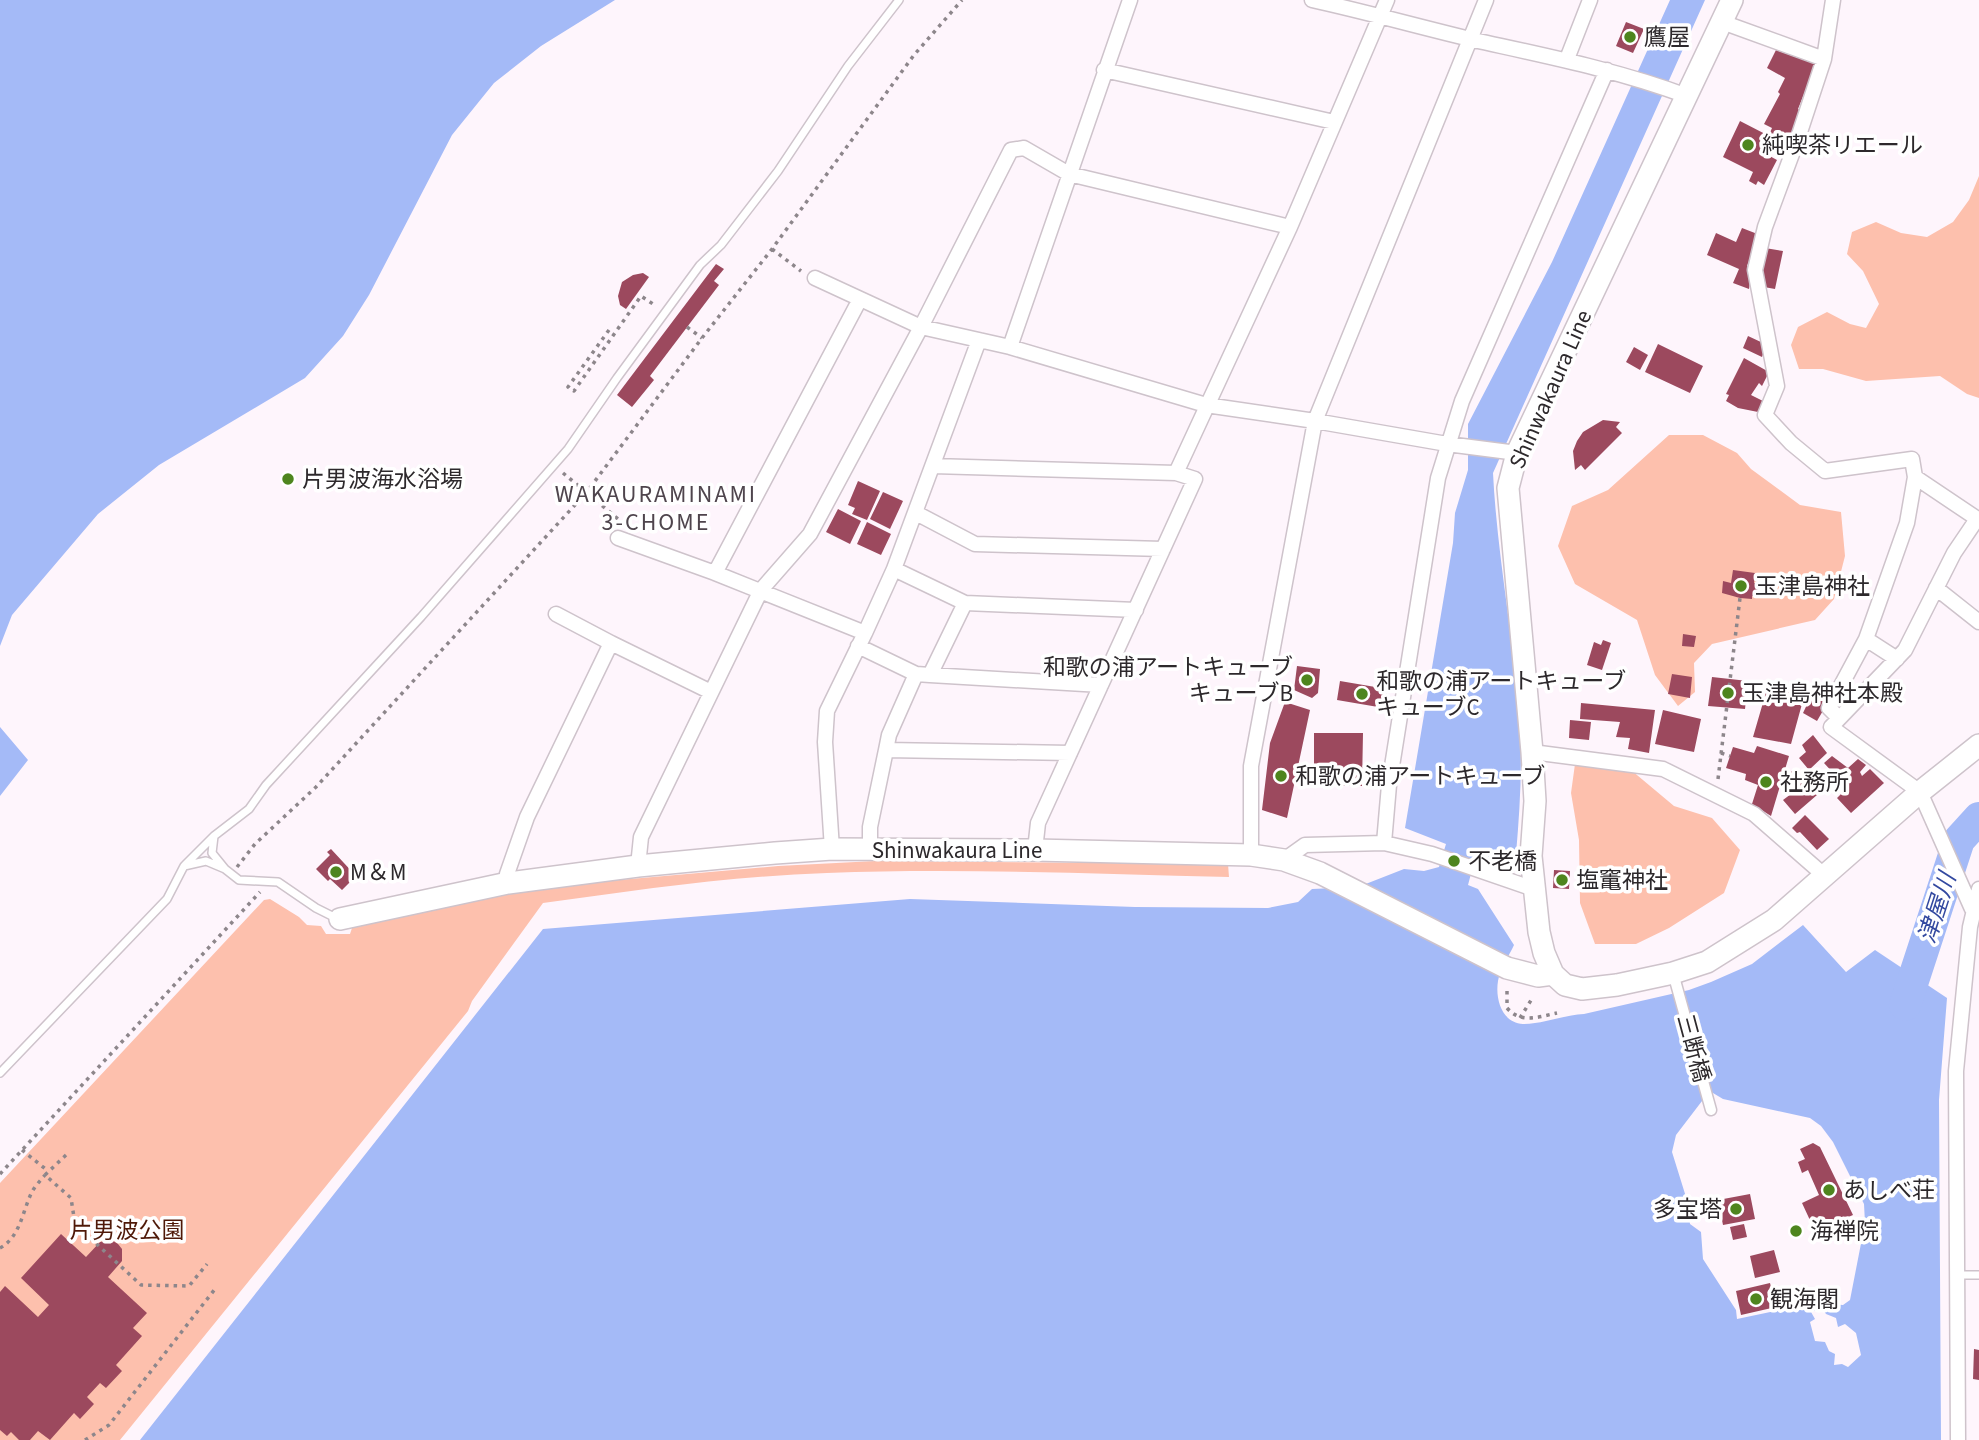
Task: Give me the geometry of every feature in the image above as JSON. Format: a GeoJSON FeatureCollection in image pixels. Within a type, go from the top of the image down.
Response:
{"type":"FeatureCollection","features":[{"type":"Feature","properties":{"kind":"main road","name":"Shinwakaura Line"},"geometry":{"type":"LineString","coordinates":[[1732,0],[1722,22],[1677,92],[1511,452],[1508,488],[1535,801],[1531,856],[1539,932],[1553,974],[1565,985],[1582,989],[1676,980],[1774,920],[1920,792],[1979,745]]}},
{"type":"Feature","properties":{"kind":"main road","name":"Shinwakaura Line"},"geometry":{"type":"LineString","coordinates":[[340,919],[508,883],[638,866],[832,849],[1251,855],[1284,860],[1320,873],[1507,968],[1538,976],[1553,974]]}},
{"type":"Feature","properties":{"kind":"street"},"geometry":{"type":"LineString","coordinates":[[1010,347],[1130,0]]}},
{"type":"Feature","properties":{"kind":"street"},"geometry":{"type":"LineString","coordinates":[[1312,0],[1607,70],[1677,92]]}},
{"type":"Feature","properties":{"kind":"street"},"geometry":{"type":"LineString","coordinates":[[1176,473],[1290,227],[1387,0]]}},
{"type":"Feature","properties":{"kind":"street"},"geometry":{"type":"LineString","coordinates":[[1251,855],[1251,766],[1315,421],[1486,0]]}},
{"type":"Feature","properties":{"kind":"street"},"geometry":{"type":"LineString","coordinates":[[1567,60],[1590,0]]}},
{"type":"Feature","properties":{"kind":"street"},"geometry":{"type":"LineString","coordinates":[[1833,0],[1824,59],[1800,135],[1765,227],[1755,270],[1777,386],[1765,415],[1791,443],[1825,471],[1912,459],[1915,477],[1907,523],[1867,639],[1829,708],[1839,717]]}},
{"type":"Feature","properties":{"kind":"street"},"geometry":{"type":"LineString","coordinates":[[1722,22],[1824,59]]}},
{"type":"Feature","properties":{"kind":"street"},"geometry":{"type":"LineString","coordinates":[[1104,70],[1334,122]]}},
{"type":"Feature","properties":{"kind":"street"},"geometry":{"type":"LineString","coordinates":[[1384,843],[1389,785],[1438,478],[1453,445],[1462,401],[1607,70]]}},
{"type":"Feature","properties":{"kind":"street"},"geometry":{"type":"LineString","coordinates":[[638,866],[641,836],[761,590],[810,534],[921,327],[1011,150],[1024,148],[1069,174],[1290,227]]}},
{"type":"Feature","properties":{"kind":"street"},"geometry":{"type":"LineString","coordinates":[[815,278],[859,301],[921,327],[1010,347],[1206,405],[1511,452]]}},
{"type":"Feature","properties":{"kind":"street"},"geometry":{"type":"LineString","coordinates":[[715,573],[859,301]]}},
{"type":"Feature","properties":{"kind":"street"},"geometry":{"type":"LineString","coordinates":[[832,849],[825,742],[827,710],[894,569],[979,340]]}},
{"type":"Feature","properties":{"kind":"street"},"geometry":{"type":"LineString","coordinates":[[933,466],[1176,473],[1195,479],[1038,823],[1035,850]]}},
{"type":"Feature","properties":{"kind":"street"},"geometry":{"type":"LineString","coordinates":[[1915,477],[1978,519],[1954,553],[1905,650],[1831,727],[1920,792],[1969,903],[1956,1071],[1958,1440]]}},
{"type":"Feature","properties":{"kind":"street"},"geometry":{"type":"LineString","coordinates":[[916,513],[975,544],[1163,549]]}},
{"type":"Feature","properties":{"kind":"street"},"geometry":{"type":"LineString","coordinates":[[618,538],[761,590],[862,639],[923,675],[1101,685]]}},
{"type":"Feature","properties":{"kind":"street"},"geometry":{"type":"LineString","coordinates":[[894,569],[965,603],[1136,610]]}},
{"type":"Feature","properties":{"kind":"street"},"geometry":{"type":"LineString","coordinates":[[1936,588],[1979,622]]}},
{"type":"Feature","properties":{"kind":"street"},"geometry":{"type":"LineString","coordinates":[[870,849],[870,827],[889,735],[965,603]]}},
{"type":"Feature","properties":{"kind":"street"},"geometry":{"type":"LineString","coordinates":[[556,614],[711,692]]}},
{"type":"Feature","properties":{"kind":"street"},"geometry":{"type":"LineString","coordinates":[[1867,639],[1897,659]]}},
{"type":"Feature","properties":{"kind":"street"},"geometry":{"type":"LineString","coordinates":[[508,883],[507,874],[527,817],[611,643]]}},
{"type":"Feature","properties":{"kind":"street"},"geometry":{"type":"LineString","coordinates":[[886,750],[1070,753]]}},
{"type":"Feature","properties":{"kind":"street"},"geometry":{"type":"LineString","coordinates":[[1532,752],[1663,769],[1754,814],[1825,876]]}},
{"type":"Feature","properties":{"kind":"street"},"geometry":{"type":"LineString","coordinates":[[1284,860],[1305,845],[1384,843],[1432,854],[1534,889]]}},
{"type":"Feature","properties":{"kind":"street"},"geometry":{"type":"LineString","coordinates":[[1969,903],[1979,889]]}},
{"type":"Feature","properties":{"kind":"street","name":"三断橋"},"geometry":{"type":"LineString","coordinates":[[1676,980],[1711,1110]]}},
{"type":"Feature","properties":{"kind":"lane"},"geometry":{"type":"LineString","coordinates":[[0,1073],[167,899],[184,866],[214,836],[249,808],[266,785],[421,617],[568,449],[617,377],[700,265],[721,245],[771,181],[848,66],[899,0]]}},
{"type":"Feature","properties":{"kind":"lane"},"geometry":{"type":"LineString","coordinates":[[214,836],[212,853],[228,872]]}},
{"type":"Feature","properties":{"kind":"lane"},"geometry":{"type":"LineString","coordinates":[[184,866],[206,860],[239,880],[278,882],[316,908],[340,919]]}},
{"type":"Feature","properties":{"kind":"lane"},"geometry":{"type":"LineString","coordinates":[[1957,1275],[1979,1275]]}},
{"type":"Feature","properties":{"kind":"path"},"geometry":{"type":"LineString","coordinates":[[228,872],[316,787],[586,493],[772,249],[914,55],[962,0]]}},
{"type":"Feature","properties":{"kind":"path"},"geometry":{"type":"LineString","coordinates":[[772,249],[800,270]]}},
{"type":"Feature","properties":{"kind":"path"},"geometry":{"type":"LineString","coordinates":[[609,330],[568,387],[574,391],[641,296],[663,311]]}},
{"type":"Feature","properties":{"kind":"path"},"geometry":{"type":"LineString","coordinates":[[687,327],[702,338]]}},
{"type":"Feature","properties":{"kind":"path"},"geometry":{"type":"LineString","coordinates":[[567,475],[622,522]]}},
{"type":"Feature","properties":{"kind":"path"},"geometry":{"type":"LineString","coordinates":[[1715,795],[1740,598]]}},
{"type":"Feature","properties":{"kind":"path"},"geometry":{"type":"LineString","coordinates":[[1721,753],[1730,757]]}},
{"type":"Feature","properties":{"kind":"path"},"geometry":{"type":"LineString","coordinates":[[0,1174],[270,881]]}},
{"type":"Feature","properties":{"kind":"path"},"geometry":{"type":"LineString","coordinates":[[1507,991],[1507,1008],[1514,1016],[1534,1018],[1556,1013]]}},
{"type":"Feature","properties":{"kind":"path"},"geometry":{"type":"LineString","coordinates":[[1520,1018],[1533,997]]}},
{"type":"Feature","properties":{"kind":"path"},"geometry":{"type":"LineString","coordinates":[[22,1150],[71,1198],[75,1224],[141,1285],[189,1286],[207,1264]]}},
{"type":"Feature","properties":{"kind":"path"},"geometry":{"type":"LineString","coordinates":[[0,1248],[18,1231],[33,1190],[65,1155]]}},
{"type":"Feature","properties":{"kind":"path"},"geometry":{"type":"LineString","coordinates":[[85,1440],[109,1425],[215,1289]]}},
{"type":"Feature","properties":{"kind":"green space"},"geometry":{"type":"Polygon","coordinates":[[[1979,176],[1979,398],[1967,394],[1940,376],[1866,381],[1823,369],[1799,369],[1791,345],[1798,327],[1827,312],[1850,324],[1866,328],[1879,304],[1863,271],[1847,254],[1852,232],[1876,222],[1901,233],[1927,237],[1953,222],[1969,200],[1979,176]]]}},
{"type":"Feature","properties":{"kind":"green space"},"geometry":{"type":"Polygon","coordinates":[[[1669,435],[1703,435],[1737,453],[1751,469],[1800,505],[1841,512],[1845,556],[1834,599],[1815,620],[1712,644],[1694,663],[1695,692],[1678,706],[1655,675],[1637,620],[1575,584],[1558,546],[1572,506],[1608,490],[1669,435]]]}},
{"type":"Feature","properties":{"kind":"green space"},"geometry":{"type":"Polygon","coordinates":[[[1575,764],[1631,770],[1674,806],[1712,818],[1740,850],[1724,893],[1669,928],[1636,944],[1595,944],[1580,903],[1579,840],[1571,793],[1575,764]]]}},
{"type":"Feature","properties":{"kind":"green space","name":"片男波公園"},"geometry":{"type":"Polygon","coordinates":[[[875,861],[1228,864],[1229,877],[978,871],[827,873],[720,880],[543,903],[472,1001],[468,1011],[120,1440],[0,1440],[0,1183],[264,900],[270,899],[307,925],[321,926],[326,934],[350,934],[352,928],[539,887],[778,866],[875,861]]]}},
{"type":"Feature","properties":{"kind":"water"},"geometry":{"type":"Polygon","coordinates":[[[0,0],[615,0],[541,46],[494,83],[452,135],[369,295],[343,336],[305,378],[159,465],[98,514],[12,615],[0,646],[0,0]]]}},
{"type":"Feature","properties":{"kind":"water"},"geometry":{"type":"Polygon","coordinates":[[[1670,0],[1705,0],[1493,473],[1519,714],[1519,819],[1516,854],[1488,857],[1476,855],[1468,885],[1478,889],[1514,945],[1501,972],[1497,988],[1505,1015],[1516,1023],[1531,1024],[1584,1014],[1689,990],[1752,964],[1803,925],[1846,972],[1875,950],[1947,998],[1939,1100],[1941,1440],[140,1440],[543,929],[910,899],[1135,907],[1268,908],[1298,902],[1312,889],[1358,887],[1404,869],[1424,871],[1439,867],[1446,844],[1405,828],[1453,543],[1455,513],[1468,470],[1468,424],[1552,262],[1670,0]],[[1713,1093],[1702,1101],[1676,1135],[1672,1152],[1686,1197],[1690,1224],[1701,1232],[1703,1259],[1736,1310],[1737,1319],[1775,1311],[1781,1300],[1843,1305],[1850,1300],[1865,1223],[1864,1204],[1833,1142],[1821,1126],[1810,1118],[1723,1099],[1713,1093]],[[1822,1308],[1811,1312],[1815,1319],[1810,1322],[1815,1341],[1825,1342],[1829,1351],[1835,1354],[1834,1365],[1842,1364],[1848,1367],[1861,1355],[1856,1333],[1845,1324],[1838,1327],[1836,1318],[1826,1314],[1822,1308]]]}},
{"type":"Feature","properties":{"kind":"water"},"geometry":{"type":"Polygon","coordinates":[[[0,727],[28,760],[0,796],[0,727]]]}},
{"type":"Feature","properties":{"kind":"building","name":"鷹屋"},"geometry":{"type":"Polygon","coordinates":[[[1626,22],[1644,29],[1633,53],[1616,46],[1626,22]]]}},
{"type":"Feature","properties":{"kind":"building"},"geometry":{"type":"Polygon","coordinates":[[[1776,50],[1816,64],[1798,109],[1802,112],[1786,148],[1771,141],[1773,137],[1769,135],[1772,128],[1764,124],[1785,78],[1767,68],[1776,50]]]}},
{"type":"Feature","properties":{"kind":"building","name":"純喫茶リエール"},"geometry":{"type":"Polygon","coordinates":[[[1740,121],[1771,137],[1764,153],[1777,160],[1764,185],[1758,181],[1756,185],[1749,181],[1753,172],[1723,157],[1740,121]]]}},
{"type":"Feature","properties":{"kind":"building"},"geometry":{"type":"Polygon","coordinates":[[[1742,228],[1760,235],[1747,266],[1752,269],[1749,289],[1733,283],[1739,269],[1707,255],[1716,233],[1736,242],[1742,228]]]}},
{"type":"Feature","properties":{"kind":"building"},"geometry":{"type":"Polygon","coordinates":[[[1765,248],[1783,251],[1775,289],[1764,287],[1765,280],[1762,279],[1760,271],[1765,248]]]}},
{"type":"Feature","properties":{"kind":"building"},"geometry":{"type":"Polygon","coordinates":[[[716,264],[724,269],[714,281],[719,285],[650,376],[654,380],[632,407],[617,395],[716,264]]]}},
{"type":"Feature","properties":{"kind":"building"},"geometry":{"type":"Polygon","coordinates":[[[643,273],[649,277],[626,309],[620,305],[618,296],[622,282],[633,275],[643,273]]]}},
{"type":"Feature","properties":{"kind":"building"},"geometry":{"type":"Polygon","coordinates":[[[1748,336],[1763,343],[1765,349],[1762,357],[1743,348],[1748,336]]]}},
{"type":"Feature","properties":{"kind":"building"},"geometry":{"type":"Polygon","coordinates":[[[1658,344],[1703,366],[1690,393],[1645,372],[1658,344]]]}},
{"type":"Feature","properties":{"kind":"building"},"geometry":{"type":"Polygon","coordinates":[[[1634,347],[1648,355],[1640,370],[1626,362],[1634,347]]]}},
{"type":"Feature","properties":{"kind":"building"},"geometry":{"type":"Polygon","coordinates":[[[1744,358],[1769,372],[1762,386],[1759,383],[1751,395],[1763,401],[1758,412],[1738,408],[1726,401],[1729,395],[1726,394],[1744,358]]]}},
{"type":"Feature","properties":{"kind":"building"},"geometry":{"type":"Polygon","coordinates":[[[1603,420],[1620,422],[1616,427],[1622,433],[1585,470],[1581,465],[1575,470],[1573,451],[1577,441],[1583,432],[1603,420]]]}},
{"type":"Feature","properties":{"kind":"building"},"geometry":{"type":"Polygon","coordinates":[[[858,481],[880,491],[867,520],[852,514],[855,508],[848,505],[858,481]]]}},
{"type":"Feature","properties":{"kind":"building"},"geometry":{"type":"Polygon","coordinates":[[[883,492],[903,501],[890,529],[870,519],[883,492]]]}},
{"type":"Feature","properties":{"kind":"building"},"geometry":{"type":"Polygon","coordinates":[[[838,509],[861,521],[850,544],[826,532],[838,509]]]}},
{"type":"Feature","properties":{"kind":"building"},"geometry":{"type":"Polygon","coordinates":[[[867,522],[891,534],[881,555],[857,544],[867,522]]]}},
{"type":"Feature","properties":{"kind":"building"},"geometry":{"type":"Polygon","coordinates":[[[1733,570],[1755,573],[1754,583],[1760,583],[1758,597],[1740,598],[1722,593],[1723,581],[1731,583],[1733,570]]]}},
{"type":"Feature","properties":{"kind":"building"},"geometry":{"type":"Polygon","coordinates":[[[1683,634],[1696,636],[1694,647],[1682,646],[1683,634]]]}},
{"type":"Feature","properties":{"kind":"building"},"geometry":{"type":"Polygon","coordinates":[[[1603,640],[1611,643],[1602,670],[1587,665],[1594,642],[1601,645],[1603,640]]]}},
{"type":"Feature","properties":{"kind":"building","name":"和歌の浦アートキューブ キューブB"},"geometry":{"type":"Polygon","coordinates":[[[1297,666],[1320,669],[1318,693],[1312,698],[1294,690],[1297,666]]]}},
{"type":"Feature","properties":{"kind":"building"},"geometry":{"type":"Polygon","coordinates":[[[1672,674],[1692,677],[1690,698],[1668,694],[1672,674]]]}},
{"type":"Feature","properties":{"kind":"building","name":"玉津島神社本殿"},"geometry":{"type":"Polygon","coordinates":[[[1712,677],[1748,681],[1745,709],[1708,706],[1712,677]]]}},
{"type":"Feature","properties":{"kind":"building","name":"和歌の浦アートキューブ キューブC"},"geometry":{"type":"Polygon","coordinates":[[[1340,681],[1387,689],[1384,708],[1337,700],[1340,681]]]}},
{"type":"Feature","properties":{"kind":"building"},"geometry":{"type":"Polygon","coordinates":[[[1769,682],[1805,693],[1791,744],[1753,737],[1769,682]]]}},
{"type":"Feature","properties":{"kind":"building"},"geometry":{"type":"Polygon","coordinates":[[[1813,692],[1828,702],[1817,721],[1803,713],[1813,692]]]}},
{"type":"Feature","properties":{"kind":"building","name":"和歌の浦アートキューブ"},"geometry":{"type":"Polygon","coordinates":[[[1285,702],[1310,710],[1287,818],[1262,810],[1270,743],[1285,702]]]}},
{"type":"Feature","properties":{"kind":"building"},"geometry":{"type":"Polygon","coordinates":[[[1581,703],[1655,710],[1649,753],[1628,749],[1630,738],[1616,737],[1620,722],[1580,719],[1581,703]]]}},
{"type":"Feature","properties":{"kind":"building"},"geometry":{"type":"Polygon","coordinates":[[[1663,710],[1701,719],[1694,752],[1655,744],[1663,710]]]}},
{"type":"Feature","properties":{"kind":"building"},"geometry":{"type":"Polygon","coordinates":[[[1570,720],[1591,722],[1589,740],[1569,738],[1570,720]]]}},
{"type":"Feature","properties":{"kind":"building"},"geometry":{"type":"Polygon","coordinates":[[[1314,733],[1363,733],[1362,786],[1314,786],[1314,733]]]}},
{"type":"Feature","properties":{"kind":"building"},"geometry":{"type":"Polygon","coordinates":[[[1813,735],[1827,753],[1809,770],[1799,758],[1806,752],[1802,745],[1813,735]]]}},
{"type":"Feature","properties":{"kind":"building","name":"社務所"},"geometry":{"type":"Polygon","coordinates":[[[1757,746],[1789,756],[1771,816],[1752,804],[1758,785],[1745,780],[1746,774],[1726,768],[1733,747],[1754,753],[1757,746]]]}},
{"type":"Feature","properties":{"kind":"building"},"geometry":{"type":"Polygon","coordinates":[[[1832,756],[1848,768],[1858,759],[1866,765],[1860,772],[1862,776],[1870,769],[1884,783],[1851,813],[1837,798],[1847,788],[1824,763],[1832,756]]]}},
{"type":"Feature","properties":{"kind":"building"},"geometry":{"type":"Polygon","coordinates":[[[1794,769],[1817,795],[1795,814],[1783,800],[1791,794],[1785,786],[1791,781],[1787,776],[1794,769]]]}},
{"type":"Feature","properties":{"kind":"building"},"geometry":{"type":"Polygon","coordinates":[[[1805,815],[1829,839],[1817,850],[1800,832],[1797,833],[1792,828],[1805,815]]]}},
{"type":"Feature","properties":{"kind":"building","name":"M＆M"},"geometry":{"type":"Polygon","coordinates":[[[331,849],[356,876],[342,890],[316,869],[330,855],[327,852],[331,849]]]}},
{"type":"Feature","properties":{"kind":"building","name":"塩竃神社"},"geometry":{"type":"Polygon","coordinates":[[[1554,870],[1570,871],[1569,889],[1553,888],[1554,870]]]}},
{"type":"Feature","properties":{"kind":"building","name":"あしべ荘"},"geometry":{"type":"Polygon","coordinates":[[[1813,1143],[1820,1147],[1853,1215],[1815,1231],[1802,1203],[1819,1195],[1808,1170],[1802,1173],[1798,1162],[1805,1159],[1800,1149],[1813,1143]]]}},
{"type":"Feature","properties":{"kind":"building","name":"多宝塔"},"geometry":{"type":"Polygon","coordinates":[[[1750,1194],[1755,1219],[1723,1225],[1718,1200],[1750,1194]]]}},
{"type":"Feature","properties":{"kind":"building"},"geometry":{"type":"Polygon","coordinates":[[[1744,1224],[1747,1237],[1733,1240],[1730,1227],[1744,1224]]]}},
{"type":"Feature","properties":{"kind":"building"},"geometry":{"type":"Polygon","coordinates":[[[61,1234],[86,1257],[100,1242],[112,1240],[118,1244],[122,1249],[122,1261],[108,1277],[147,1313],[133,1328],[142,1336],[116,1365],[122,1371],[106,1388],[100,1383],[87,1397],[94,1404],[80,1419],[74,1413],[50,1440],[38,1431],[30,1440],[19,1440],[11,1432],[7,1436],[0,1430],[0,1292],[5,1286],[38,1317],[49,1305],[21,1278],[61,1234]]]}},
{"type":"Feature","properties":{"kind":"building"},"geometry":{"type":"Polygon","coordinates":[[[1774,1250],[1780,1272],[1755,1278],[1750,1256],[1774,1250]]]}},
{"type":"Feature","properties":{"kind":"building","name":"観海閣"},"geometry":{"type":"Polygon","coordinates":[[[1770,1283],[1776,1307],[1741,1315],[1736,1291],[1770,1283]]]}},
{"type":"Feature","properties":{"kind":"building"},"geometry":{"type":"Polygon","coordinates":[[[1974,1349],[1979,1350],[1979,1380],[1973,1379],[1974,1349]]]}},
{"type":"Feature","properties":{"kind":"waterway","name":"津屋川"},"geometry":{"type":"LineString","coordinates":[[1905,1005],[1959,840],[1979,818]]}},
{"type":"Feature","properties":{"kind":"place","name":"鷹屋"},"geometry":{"type":"Point","coordinates":[1630,37]}},
{"type":"Feature","properties":{"kind":"place","name":"純喫茶リエール"},"geometry":{"type":"Point","coordinates":[1748,145]}},
{"type":"Feature","properties":{"kind":"place","name":"片男波海水浴場"},"geometry":{"type":"Point","coordinates":[288,479]}},
{"type":"Feature","properties":{"kind":"place","name":"玉津島神社"},"geometry":{"type":"Point","coordinates":[1741,586]}},
{"type":"Feature","properties":{"kind":"place","name":"和歌の浦アートキューブ キューブB"},"geometry":{"type":"Point","coordinates":[1307,680]}},
{"type":"Feature","properties":{"kind":"place","name":"玉津島神社本殿"},"geometry":{"type":"Point","coordinates":[1728,693]}},
{"type":"Feature","properties":{"kind":"place","name":"和歌の浦アートキューブ キューブC"},"geometry":{"type":"Point","coordinates":[1362,694]}},
{"type":"Feature","properties":{"kind":"place","name":"和歌の浦アートキューブ"},"geometry":{"type":"Point","coordinates":[1281,776]}},
{"type":"Feature","properties":{"kind":"place","name":"社務所"},"geometry":{"type":"Point","coordinates":[1766,782]}},
{"type":"Feature","properties":{"kind":"place","name":"不老橋"},"geometry":{"type":"Point","coordinates":[1454,861]}},
{"type":"Feature","properties":{"kind":"place","name":"M＆M"},"geometry":{"type":"Point","coordinates":[336,872]}},
{"type":"Feature","properties":{"kind":"place","name":"塩竃神社"},"geometry":{"type":"Point","coordinates":[1562,880]}},
{"type":"Feature","properties":{"kind":"place","name":"あしべ荘"},"geometry":{"type":"Point","coordinates":[1829,1190]}},
{"type":"Feature","properties":{"kind":"place","name":"多宝塔"},"geometry":{"type":"Point","coordinates":[1736,1209]}},
{"type":"Feature","properties":{"kind":"place","name":"海禅院"},"geometry":{"type":"Point","coordinates":[1796,1231]}},
{"type":"Feature","properties":{"kind":"place","name":"観海閣"},"geometry":{"type":"Point","coordinates":[1756,1299]}},
{"type":"Feature","properties":{"kind":"district","name":"WAKAURAMINAMI 3-CHOME"},"geometry":{"type":"Point","coordinates":[656,508]}}]}
